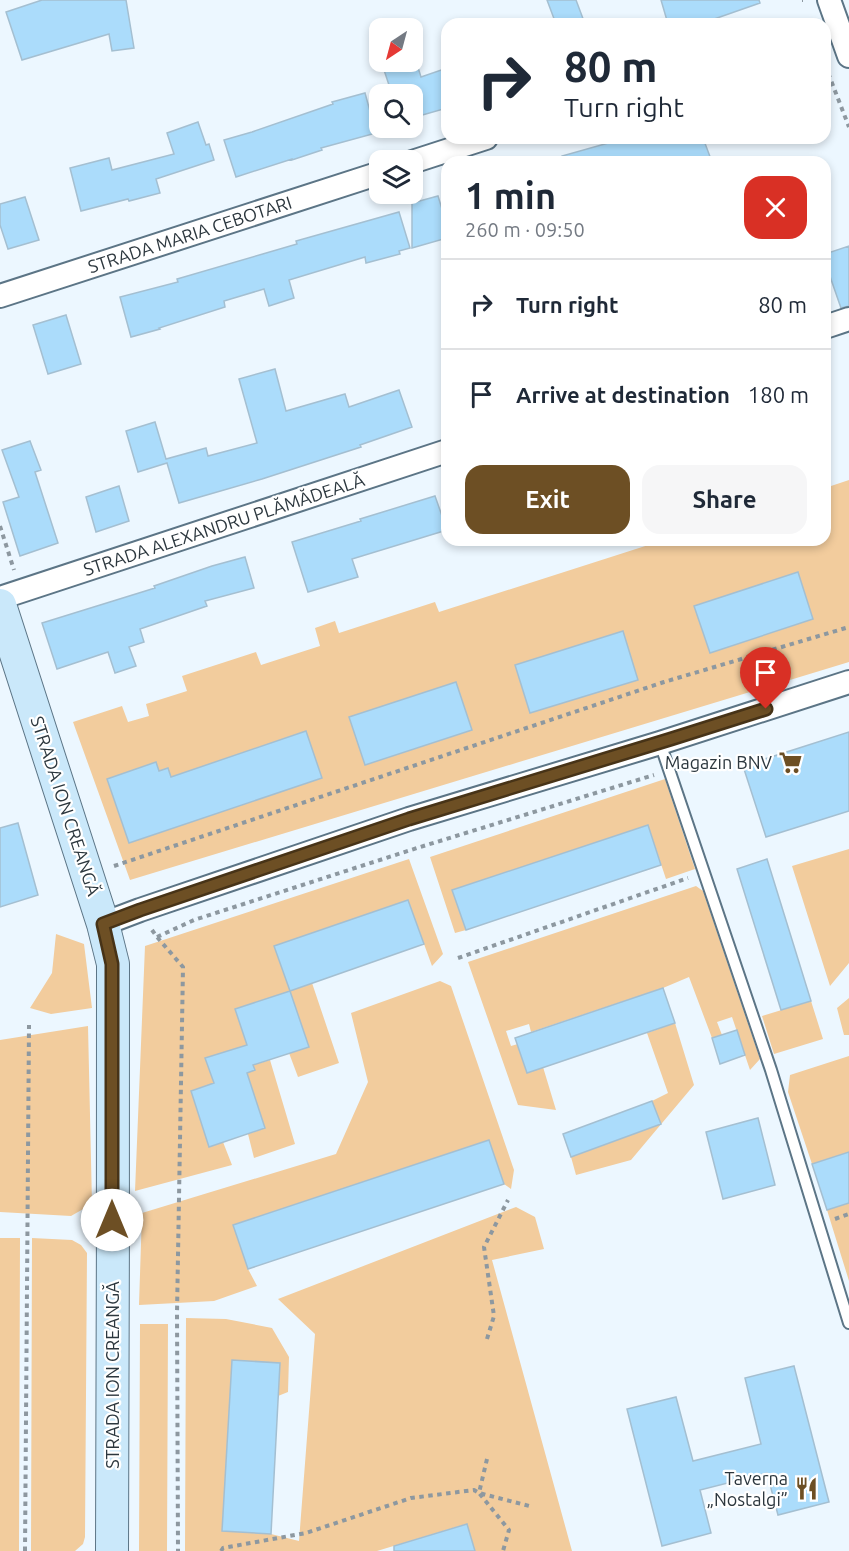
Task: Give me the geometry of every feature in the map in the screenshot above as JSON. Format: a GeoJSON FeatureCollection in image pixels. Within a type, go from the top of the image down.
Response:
{"type":"FeatureCollection","features":[{"type":"Feature","properties":{"kind":"street"},"geometry":{"type":"LineString","coordinates":[[829,0],[849,56]]}},
{"type":"Feature","properties":{"kind":"street"},"geometry":{"type":"LineString","coordinates":[[423,158],[468,144]]}},
{"type":"Feature","properties":{"kind":"street","name":"STRADA MARIA CEBOTARI"},"geometry":{"type":"LineString","coordinates":[[0,296],[369,177]]}},
{"type":"Feature","properties":{"kind":"street"},"geometry":{"type":"LineString","coordinates":[[831,325],[849,319]]}},
{"type":"Feature","properties":{"kind":"street","name":"STRADA ALEXANDRU PLĂMĂDEALĂ"},"geometry":{"type":"LineString","coordinates":[[0,598],[441,453]]}},
{"type":"Feature","properties":{"kind":"street","name":"STRADA ION CREANGĂ"},"geometry":{"type":"LineString","coordinates":[[0,605],[103,924],[112,964],[114,1314],[112,1551]]}},
{"type":"Feature","properties":{"kind":"street"},"geometry":{"type":"LineString","coordinates":[[103,924],[409,819],[660,743],[849,681]]}},
{"type":"Feature","properties":{"kind":"lane"},"geometry":{"type":"LineString","coordinates":[[660,743],[771,1070],[849,1323]]}},
{"type":"Feature","properties":{"kind":"path"},"geometry":{"type":"LineString","coordinates":[[831,80],[849,127]]}},
{"type":"Feature","properties":{"kind":"path"},"geometry":{"type":"LineString","coordinates":[[87,874],[664,682],[849,627]]}},
{"type":"Feature","properties":{"kind":"path"},"geometry":{"type":"LineString","coordinates":[[157,938],[194,920],[428,844],[669,770]]}},
{"type":"Feature","properties":{"kind":"path"},"geometry":{"type":"LineString","coordinates":[[458,958],[703,873]]}},
{"type":"Feature","properties":{"kind":"path"},"geometry":{"type":"LineString","coordinates":[[178,1551],[177,1290],[183,968]]}},
{"type":"Feature","properties":{"kind":"path"},"geometry":{"type":"LineString","coordinates":[[25,1551],[29,1025]]}},
{"type":"Feature","properties":{"kind":"path"},"geometry":{"type":"LineString","coordinates":[[487,1339],[494,1316],[484,1247],[508,1200]]}},
{"type":"Feature","properties":{"kind":"path"},"geometry":{"type":"LineString","coordinates":[[479,1493],[487,1459]]}},
{"type":"Feature","properties":{"kind":"path"},"geometry":{"type":"LineString","coordinates":[[221,1551],[223,1548],[306,1533],[411,1498],[474,1490],[533,1507]]}},
{"type":"Feature","properties":{"kind":"path"},"geometry":{"type":"LineString","coordinates":[[479,1493],[509,1530],[503,1551]]}},
{"type":"Feature","properties":{"kind":"shaded area"},"geometry":{"type":"Polygon","coordinates":[[[849,480],[849,662],[130,880],[73,722],[122,706],[128,722],[149,716],[146,704],[187,691],[182,676],[256,652],[261,665],[320,646],[315,628],[335,621],[339,633],[435,602],[439,612],[645,546],[831,546],[831,486],[849,480]]]}},
{"type":"Feature","properties":{"kind":"shaded area"},"geometry":{"type":"Polygon","coordinates":[[[665,779],[695,869],[666,879],[648,825],[453,890],[466,930],[455,933],[430,857],[665,779]]]}},
{"type":"Feature","properties":{"kind":"shaded area"},"geometry":{"type":"Polygon","coordinates":[[[849,849],[849,963],[830,986],[792,866],[849,849]]]}},
{"type":"Feature","properties":{"kind":"shaded area"},"geometry":{"type":"Polygon","coordinates":[[[409,859],[443,954],[432,966],[408,900],[275,946],[312,983],[339,1063],[298,1077],[289,1053],[235,1009],[247,1045],[206,1058],[214,1083],[191,1091],[209,1147],[223,1142],[232,1165],[135,1191],[145,946],[409,859]]]}},
{"type":"Feature","properties":{"kind":"shaded area"},"geometry":{"type":"Polygon","coordinates":[[[696,886],[703,891],[760,1059],[750,1070],[732,1017],[717,1022],[722,1035],[712,1038],[689,977],[663,988],[531,1032],[529,1024],[506,1031],[511,1046],[518,1044],[543,1067],[556,1110],[518,1105],[468,962],[696,886]]]}},
{"type":"Feature","properties":{"kind":"shaded area"},"geometry":{"type":"Polygon","coordinates":[[[56,934],[84,944],[92,1008],[51,1014],[30,1008],[52,973],[56,934]]]}},
{"type":"Feature","properties":{"kind":"shaded area"},"geometry":{"type":"Polygon","coordinates":[[[440,981],[451,986],[514,1170],[511,1189],[504,1184],[489,1140],[234,1225],[248,1269],[257,1286],[214,1301],[139,1305],[142,1213],[336,1154],[368,1082],[351,1013],[440,981]]]}},
{"type":"Feature","properties":{"kind":"shaded area"},"geometry":{"type":"Polygon","coordinates":[[[849,998],[849,1035],[844,1035],[837,1008],[849,998]]]}},
{"type":"Feature","properties":{"kind":"shaded area"},"geometry":{"type":"Polygon","coordinates":[[[811,1001],[823,1039],[774,1054],[762,1016],[811,1001]]]}},
{"type":"Feature","properties":{"kind":"shaded area"},"geometry":{"type":"Polygon","coordinates":[[[675,1023],[694,1085],[631,1160],[576,1175],[571,1157],[661,1124],[652,1101],[668,1093],[647,1033],[675,1023]]]}},
{"type":"Feature","properties":{"kind":"shaded area"},"geometry":{"type":"Polygon","coordinates":[[[88,1026],[92,1204],[71,1216],[0,1212],[0,1040],[88,1026]]]}},
{"type":"Feature","properties":{"kind":"shaded area"},"geometry":{"type":"Polygon","coordinates":[[[849,1056],[849,1152],[812,1164],[788,1092],[790,1075],[849,1056]]]}},
{"type":"Feature","properties":{"kind":"shaded area"},"geometry":{"type":"Polygon","coordinates":[[[270,1060],[295,1144],[254,1158],[248,1134],[265,1128],[247,1073],[255,1070],[253,1065],[270,1060]]]}},
{"type":"Feature","properties":{"kind":"shaded area"},"geometry":{"type":"Polygon","coordinates":[[[849,1203],[849,1281],[827,1210],[849,1203]]]}},
{"type":"Feature","properties":{"kind":"shaded area"},"geometry":{"type":"Polygon","coordinates":[[[516,1207],[535,1217],[544,1249],[492,1260],[572,1551],[475,1551],[466,1524],[377,1551],[185,1551],[186,1318],[226,1319],[272,1328],[289,1357],[288,1392],[278,1396],[280,1363],[232,1361],[222,1530],[271,1534],[299,1541],[315,1334],[278,1299],[516,1207]]]}},
{"type":"Feature","properties":{"kind":"shaded area"},"geometry":{"type":"Polygon","coordinates":[[[0,1238],[20,1238],[19,1551],[0,1551],[0,1238]]]}},
{"type":"Feature","properties":{"kind":"shaded area"},"geometry":{"type":"Polygon","coordinates":[[[32,1238],[72,1240],[81,1245],[87,1253],[85,1537],[83,1544],[75,1551],[31,1551],[32,1238]]]}},
{"type":"Feature","properties":{"kind":"shaded area"},"geometry":{"type":"Polygon","coordinates":[[[140,1324],[168,1324],[167,1551],[139,1551],[140,1324]]]}},
{"type":"Feature","properties":{"kind":"building"},"geometry":{"type":"Polygon","coordinates":[[[42,0],[126,0],[134,48],[112,51],[109,34],[22,60],[6,12],[42,0]]]}},
{"type":"Feature","properties":{"kind":"building"},"geometry":{"type":"Polygon","coordinates":[[[547,0],[576,0],[583,18],[554,18],[547,0]]]}},
{"type":"Feature","properties":{"kind":"building"},"geometry":{"type":"Polygon","coordinates":[[[661,0],[759,0],[760,3],[717,18],[666,18],[661,0]]]}},
{"type":"Feature","properties":{"kind":"building"},"geometry":{"type":"Polygon","coordinates":[[[441,70],[441,110],[423,115],[423,84],[389,84],[385,72],[419,72],[421,77],[441,70]]]}},
{"type":"Feature","properties":{"kind":"building"},"geometry":{"type":"Polygon","coordinates":[[[365,93],[369,108],[369,135],[321,148],[322,150],[236,177],[224,140],[333,104],[332,102],[365,93]]]}},
{"type":"Feature","properties":{"kind":"building"},"geometry":{"type":"Polygon","coordinates":[[[198,122],[214,160],[156,179],[160,193],[81,211],[70,168],[109,158],[112,170],[174,154],[167,133],[198,122]]]}},
{"type":"Feature","properties":{"kind":"building"},"geometry":{"type":"Polygon","coordinates":[[[605,144],[705,144],[710,156],[562,156],[605,144]]]}},
{"type":"Feature","properties":{"kind":"building"},"geometry":{"type":"Polygon","coordinates":[[[438,196],[441,206],[441,240],[412,248],[412,204],[423,204],[423,200],[438,196]]]}},
{"type":"Feature","properties":{"kind":"building"},"geometry":{"type":"Polygon","coordinates":[[[25,197],[39,240],[8,249],[0,225],[0,204],[25,197]]]}},
{"type":"Feature","properties":{"kind":"building"},"geometry":{"type":"Polygon","coordinates":[[[399,212],[410,248],[399,251],[400,254],[366,263],[365,257],[289,280],[294,298],[269,306],[264,289],[224,301],[225,307],[131,337],[120,297],[178,282],[177,279],[297,244],[296,241],[399,212]]]}},
{"type":"Feature","properties":{"kind":"building"},"geometry":{"type":"Polygon","coordinates":[[[849,246],[849,306],[841,308],[831,279],[831,252],[849,246]]]}},
{"type":"Feature","properties":{"kind":"building"},"geometry":{"type":"Polygon","coordinates":[[[66,315],[81,364],[48,374],[33,325],[66,315]]]}},
{"type":"Feature","properties":{"kind":"building"},"geometry":{"type":"Polygon","coordinates":[[[275,369],[286,411],[345,394],[349,407],[399,390],[412,427],[360,445],[361,447],[179,503],[167,463],[138,472],[126,431],[155,422],[166,459],[206,448],[208,456],[257,443],[239,379],[275,369]]]}},
{"type":"Feature","properties":{"kind":"building"},"geometry":{"type":"Polygon","coordinates":[[[30,441],[41,470],[35,472],[58,543],[20,556],[3,502],[19,497],[2,450],[30,441]]]}},
{"type":"Feature","properties":{"kind":"building"},"geometry":{"type":"Polygon","coordinates":[[[119,486],[129,521],[96,532],[86,497],[119,486]]]}},
{"type":"Feature","properties":{"kind":"building"},"geometry":{"type":"Polygon","coordinates":[[[435,496],[441,513],[441,532],[352,559],[358,577],[308,592],[292,542],[361,521],[360,519],[435,496]]]}},
{"type":"Feature","properties":{"kind":"building"},"geometry":{"type":"Polygon","coordinates":[[[245,557],[254,588],[205,601],[207,606],[140,629],[144,642],[129,647],[136,666],[115,673],[108,652],[57,669],[42,623],[245,557]]]}},
{"type":"Feature","properties":{"kind":"building"},"geometry":{"type":"Polygon","coordinates":[[[798,572],[813,619],[710,653],[694,606],[798,572]]]}},
{"type":"Feature","properties":{"kind":"building"},"geometry":{"type":"Polygon","coordinates":[[[623,631],[638,680],[530,713],[515,665],[623,631]]]}},
{"type":"Feature","properties":{"kind":"building"},"geometry":{"type":"Polygon","coordinates":[[[456,682],[472,730],[365,765],[349,717],[456,682]]]}},
{"type":"Feature","properties":{"kind":"building"},"geometry":{"type":"Polygon","coordinates":[[[306,731],[322,778],[129,843],[107,779],[156,762],[159,771],[168,768],[171,777],[306,731]]]}},
{"type":"Feature","properties":{"kind":"building"},"geometry":{"type":"Polygon","coordinates":[[[849,732],[849,811],[766,837],[743,766],[849,732]]]}},
{"type":"Feature","properties":{"kind":"building"},"geometry":{"type":"Polygon","coordinates":[[[18,823],[38,895],[0,907],[0,828],[18,823]]]}},
{"type":"Feature","properties":{"kind":"building"},"geometry":{"type":"Polygon","coordinates":[[[648,825],[661,865],[466,930],[452,890],[648,825]]]}},
{"type":"Feature","properties":{"kind":"building"},"geometry":{"type":"Polygon","coordinates":[[[767,859],[811,1001],[781,1010],[737,869],[767,859]]]}},
{"type":"Feature","properties":{"kind":"building"},"geometry":{"type":"Polygon","coordinates":[[[408,900],[424,944],[290,991],[274,946],[408,900]]]}},
{"type":"Feature","properties":{"kind":"building"},"geometry":{"type":"Polygon","coordinates":[[[663,988],[675,1023],[527,1073],[515,1038],[663,988]]]}},
{"type":"Feature","properties":{"kind":"building"},"geometry":{"type":"Polygon","coordinates":[[[290,991],[309,1047],[253,1065],[255,1070],[247,1073],[265,1128],[209,1147],[191,1091],[214,1083],[205,1058],[247,1045],[235,1009],[290,991]]]}},
{"type":"Feature","properties":{"kind":"building"},"geometry":{"type":"Polygon","coordinates":[[[737,1030],[745,1055],[720,1064],[712,1038],[737,1030]]]}},
{"type":"Feature","properties":{"kind":"building"},"geometry":{"type":"Polygon","coordinates":[[[652,1101],[661,1124],[571,1157],[563,1134],[652,1101]]]}},
{"type":"Feature","properties":{"kind":"building"},"geometry":{"type":"Polygon","coordinates":[[[758,1118],[775,1185],[723,1199],[706,1132],[758,1118]]]}},
{"type":"Feature","properties":{"kind":"building"},"geometry":{"type":"Polygon","coordinates":[[[489,1140],[504,1184],[248,1269],[233,1225],[489,1140]]]}},
{"type":"Feature","properties":{"kind":"building"},"geometry":{"type":"Polygon","coordinates":[[[849,1152],[849,1203],[827,1210],[812,1164],[849,1152]]]}},
{"type":"Feature","properties":{"kind":"building"},"geometry":{"type":"Polygon","coordinates":[[[232,1360],[280,1363],[271,1534],[222,1531],[232,1360]]]}},
{"type":"Feature","properties":{"kind":"building"},"geometry":{"type":"Polygon","coordinates":[[[794,1366],[829,1502],[778,1515],[767,1473],[700,1490],[711,1533],[662,1546],[627,1409],[676,1397],[693,1461],[761,1444],[745,1378],[794,1366]]]}},
{"type":"Feature","properties":{"kind":"building"},"geometry":{"type":"Polygon","coordinates":[[[467,1524],[475,1551],[394,1551],[394,1546],[467,1524]]]}},
{"type":"Feature","properties":{"kind":"place","name":"Magazin BNV"},"geometry":{"type":"Point","coordinates":[790,763]}},
{"type":"Feature","properties":{"kind":"place","name":"Taverna „Nostalgi”"},"geometry":{"type":"Point","coordinates":[806,1489]}},
{"type":"Feature","properties":{"kind":"route"},"geometry":{"type":"LineString","coordinates":[[112,1220],[112,964],[103,924],[409,819],[766,709]]}}]}
